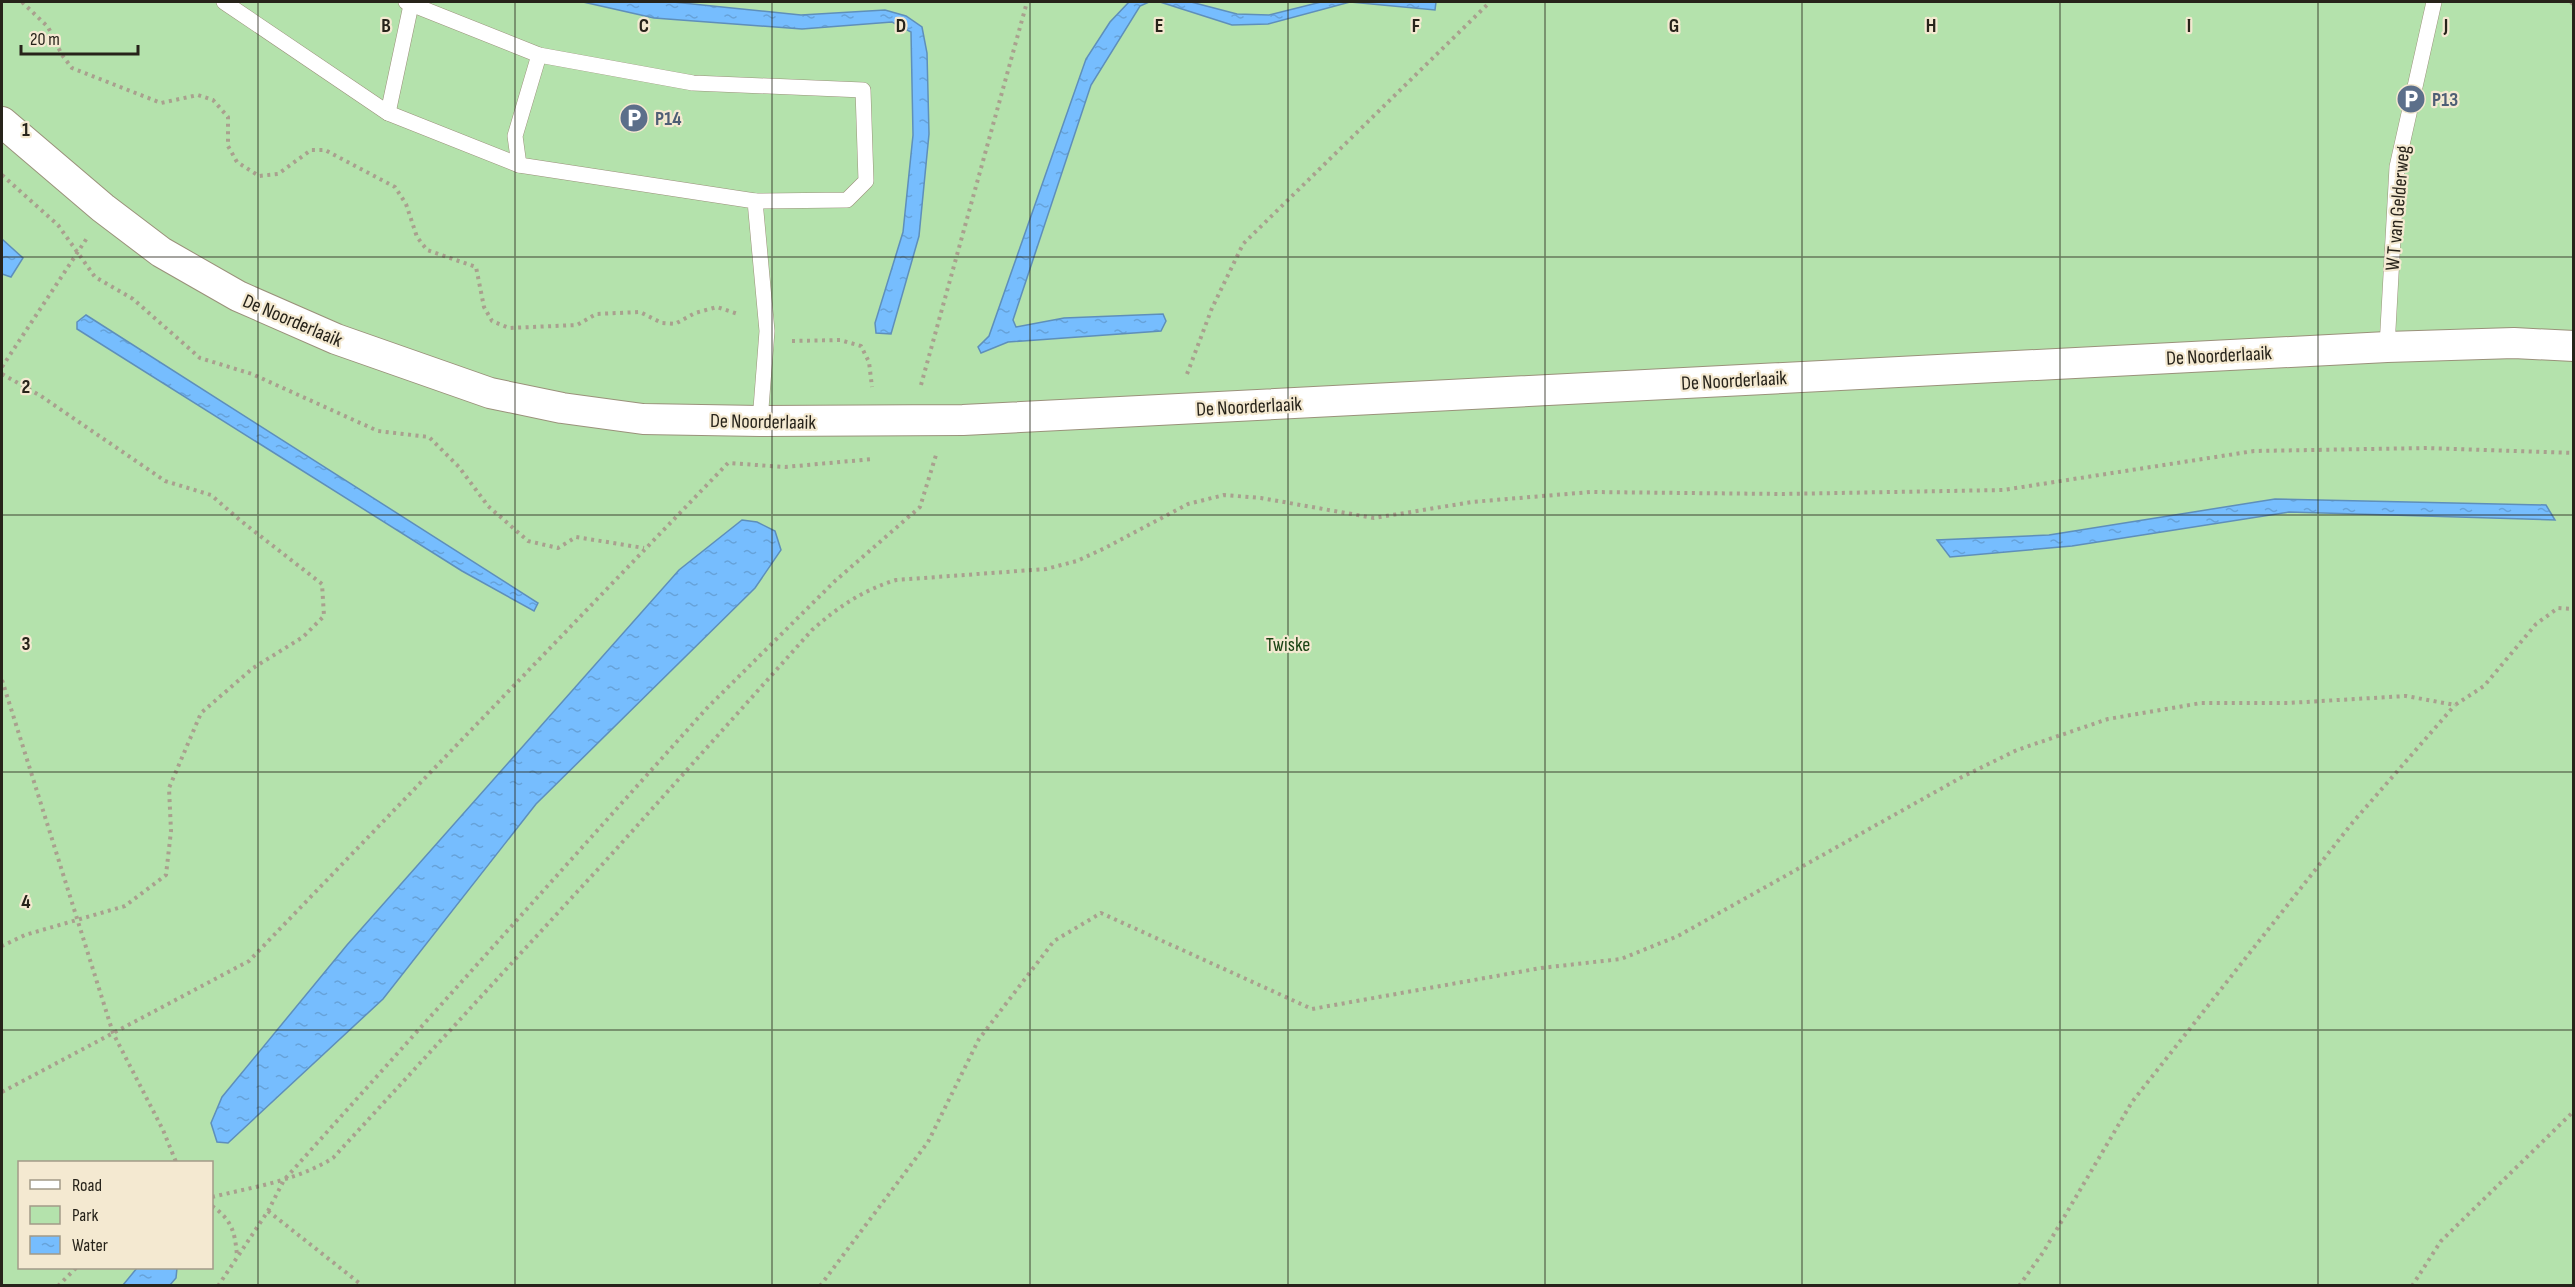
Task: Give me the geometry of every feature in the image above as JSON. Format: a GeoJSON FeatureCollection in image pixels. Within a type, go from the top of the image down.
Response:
{"type":"FeatureCollection","features":[{"type":"Feature","properties":{"kind":"street","name":"De Noorderlaaik"},"geometry":{"type":"LineString","coordinates":[[2,122],[103,208],[161,252],[238,296],[336,339],[490,393],[562,408],[643,419],[760,422],[945,421],[2386,347],[2514,343],[2574,346]]}},
{"type":"Feature","properties":{"kind":"lane"},"geometry":{"type":"LineString","coordinates":[[224,2],[388,113],[519,165],[755,201],[847,200],[866,181],[863,90],[693,83],[538,55],[408,3],[388,113]]}},
{"type":"Feature","properties":{"kind":"lane","name":"W T van Gelderweg"},"geometry":{"type":"LineString","coordinates":[[2386,347],[2397,167],[2434,2]]}},
{"type":"Feature","properties":{"kind":"lane"},"geometry":{"type":"LineString","coordinates":[[519,165],[515,136],[538,55]]}},
{"type":"Feature","properties":{"kind":"lane"},"geometry":{"type":"LineString","coordinates":[[755,201],[767,335],[760,422]]}},
{"type":"Feature","properties":{"kind":"path"},"geometry":{"type":"LineString","coordinates":[[22,2],[48,27],[62,55],[72,68],[161,103],[198,95],[213,100],[228,117],[228,146],[237,162],[259,176],[278,174],[311,150],[325,150],[395,188],[406,204],[417,237],[427,250],[476,267],[484,307],[492,321],[509,328],[577,325],[596,314],[640,312],[662,323],[675,324],[695,313],[717,307],[735,312],[767,335],[794,341],[840,340],[861,346],[869,362],[875,422]]}},
{"type":"Feature","properties":{"kind":"path"},"geometry":{"type":"LineString","coordinates":[[914,422],[918,396],[1027,2]]}},
{"type":"Feature","properties":{"kind":"path"},"geometry":{"type":"LineString","coordinates":[[1185,380],[1212,308],[1243,243],[1490,2]]}},
{"type":"Feature","properties":{"kind":"path"},"geometry":{"type":"LineString","coordinates":[[2,175],[58,225],[95,278],[133,299],[200,358],[252,374],[378,431],[429,437],[459,467],[488,506],[528,541],[558,548],[576,537],[645,548]]}},
{"type":"Feature","properties":{"kind":"path"},"geometry":{"type":"LineString","coordinates":[[2,367],[78,254],[103,208]]}},
{"type":"Feature","properties":{"kind":"path"},"geometry":{"type":"LineString","coordinates":[[2,374],[41,396],[165,481],[211,495],[322,584],[324,616],[303,637],[253,668],[201,713],[169,788],[171,831],[166,875],[126,906],[25,935],[2,946]]}},
{"type":"Feature","properties":{"kind":"path"},"geometry":{"type":"LineString","coordinates":[[218,1286],[268,1211],[284,1180],[707,708],[835,580],[920,507],[945,421]]}},
{"type":"Feature","properties":{"kind":"path"},"geometry":{"type":"LineString","coordinates":[[213,1197],[313,1171],[333,1158],[812,630],[839,607],[873,587],[896,580],[1046,569],[1086,556],[1188,504],[1224,495],[1261,498],[1374,518],[1472,502],[1590,492],[1782,494],[2004,490],[2254,451],[2427,448],[2574,453]]}},
{"type":"Feature","properties":{"kind":"path"},"geometry":{"type":"LineString","coordinates":[[2,1092],[249,961],[728,463],[785,467],[877,458]]}},
{"type":"Feature","properties":{"kind":"path"},"geometry":{"type":"LineString","coordinates":[[2019,1286],[2044,1251],[2132,1102],[2354,822],[2455,705],[2484,686],[2536,624],[2558,608],[2574,609]]}},
{"type":"Feature","properties":{"kind":"path"},"geometry":{"type":"LineString","coordinates":[[2574,675],[2574,729]]}},
{"type":"Feature","properties":{"kind":"path"},"geometry":{"type":"LineString","coordinates":[[2,680],[113,1033],[163,1130],[176,1161]]}},
{"type":"Feature","properties":{"kind":"path"},"geometry":{"type":"LineString","coordinates":[[820,1286],[928,1142],[979,1039],[1054,941],[1101,913],[1312,1009],[1541,968],[1621,959],[1678,936],[1962,777],[2008,754],[2108,719],[2201,703],[2288,702],[2406,696],[2455,705]]}},
{"type":"Feature","properties":{"kind":"path"},"geometry":{"type":"LineString","coordinates":[[2412,1286],[2441,1240],[2574,1111]]}},
{"type":"Feature","properties":{"kind":"path"},"geometry":{"type":"LineString","coordinates":[[213,1207],[225,1215],[235,1235],[237,1257]]}},
{"type":"Feature","properties":{"kind":"path"},"geometry":{"type":"LineString","coordinates":[[268,1211],[363,1286]]}},
{"type":"Feature","properties":{"kind":"path"},"geometry":{"type":"LineString","coordinates":[[57,1286],[75,1269]]}},
{"type":"Feature","properties":{"kind":"green space","name":"Twiske"},"geometry":{"type":"Polygon","coordinates":[[[2,2],[2573,2],[2573,1285],[2,1286],[2,2]]]}},
{"type":"Feature","properties":{"kind":"water"},"geometry":{"type":"Polygon","coordinates":[[[583,2],[673,2],[801,15],[885,10],[906,16],[922,27],[927,53],[929,134],[919,236],[891,334],[876,333],[875,323],[903,232],[913,135],[911,32],[892,22],[802,29],[654,18],[583,2]]]}},
{"type":"Feature","properties":{"kind":"water"},"geometry":{"type":"Polygon","coordinates":[[[1129,2],[1149,2],[1140,6],[1091,85],[1013,320],[1016,327],[1064,318],[1163,314],[1166,321],[1161,331],[1008,342],[981,353],[978,347],[989,336],[1086,59],[1110,22],[1129,2]]]}},
{"type":"Feature","properties":{"kind":"water"},"geometry":{"type":"Polygon","coordinates":[[[1160,2],[1191,2],[1237,14],[1269,15],[1321,2],[1350,2],[1268,24],[1232,25],[1160,2]]]}},
{"type":"Feature","properties":{"kind":"water"},"geometry":{"type":"Polygon","coordinates":[[[1350,2],[1436,2],[1435,10],[1350,2]]]}},
{"type":"Feature","properties":{"kind":"water"},"geometry":{"type":"Polygon","coordinates":[[[2,239],[23,258],[11,277],[2,274],[2,239]]]}},
{"type":"Feature","properties":{"kind":"water"},"geometry":{"type":"Polygon","coordinates":[[[86,315],[538,603],[534,611],[462,571],[77,329],[77,322],[86,315]]]}},
{"type":"Feature","properties":{"kind":"water"},"geometry":{"type":"Polygon","coordinates":[[[2275,499],[2546,505],[2555,520],[2289,512],[2072,546],[1950,557],[1937,540],[2049,535],[2275,499]]]}},
{"type":"Feature","properties":{"kind":"water"},"geometry":{"type":"Polygon","coordinates":[[[742,520],[757,522],[775,531],[781,550],[755,588],[536,804],[383,999],[228,1143],[217,1142],[211,1123],[222,1097],[347,945],[679,570],[742,520]]]}},
{"type":"Feature","properties":{"kind":"water"},"geometry":{"type":"Polygon","coordinates":[[[136,1269],[177,1269],[176,1278],[170,1285],[123,1285],[136,1269]]]}},
{"type":"Feature","properties":{"kind":"place","name":"P13"},"geometry":{"type":"Point","coordinates":[2411,99]}},
{"type":"Feature","properties":{"kind":"place","name":"P14"},"geometry":{"type":"Point","coordinates":[634,118]}}]}
